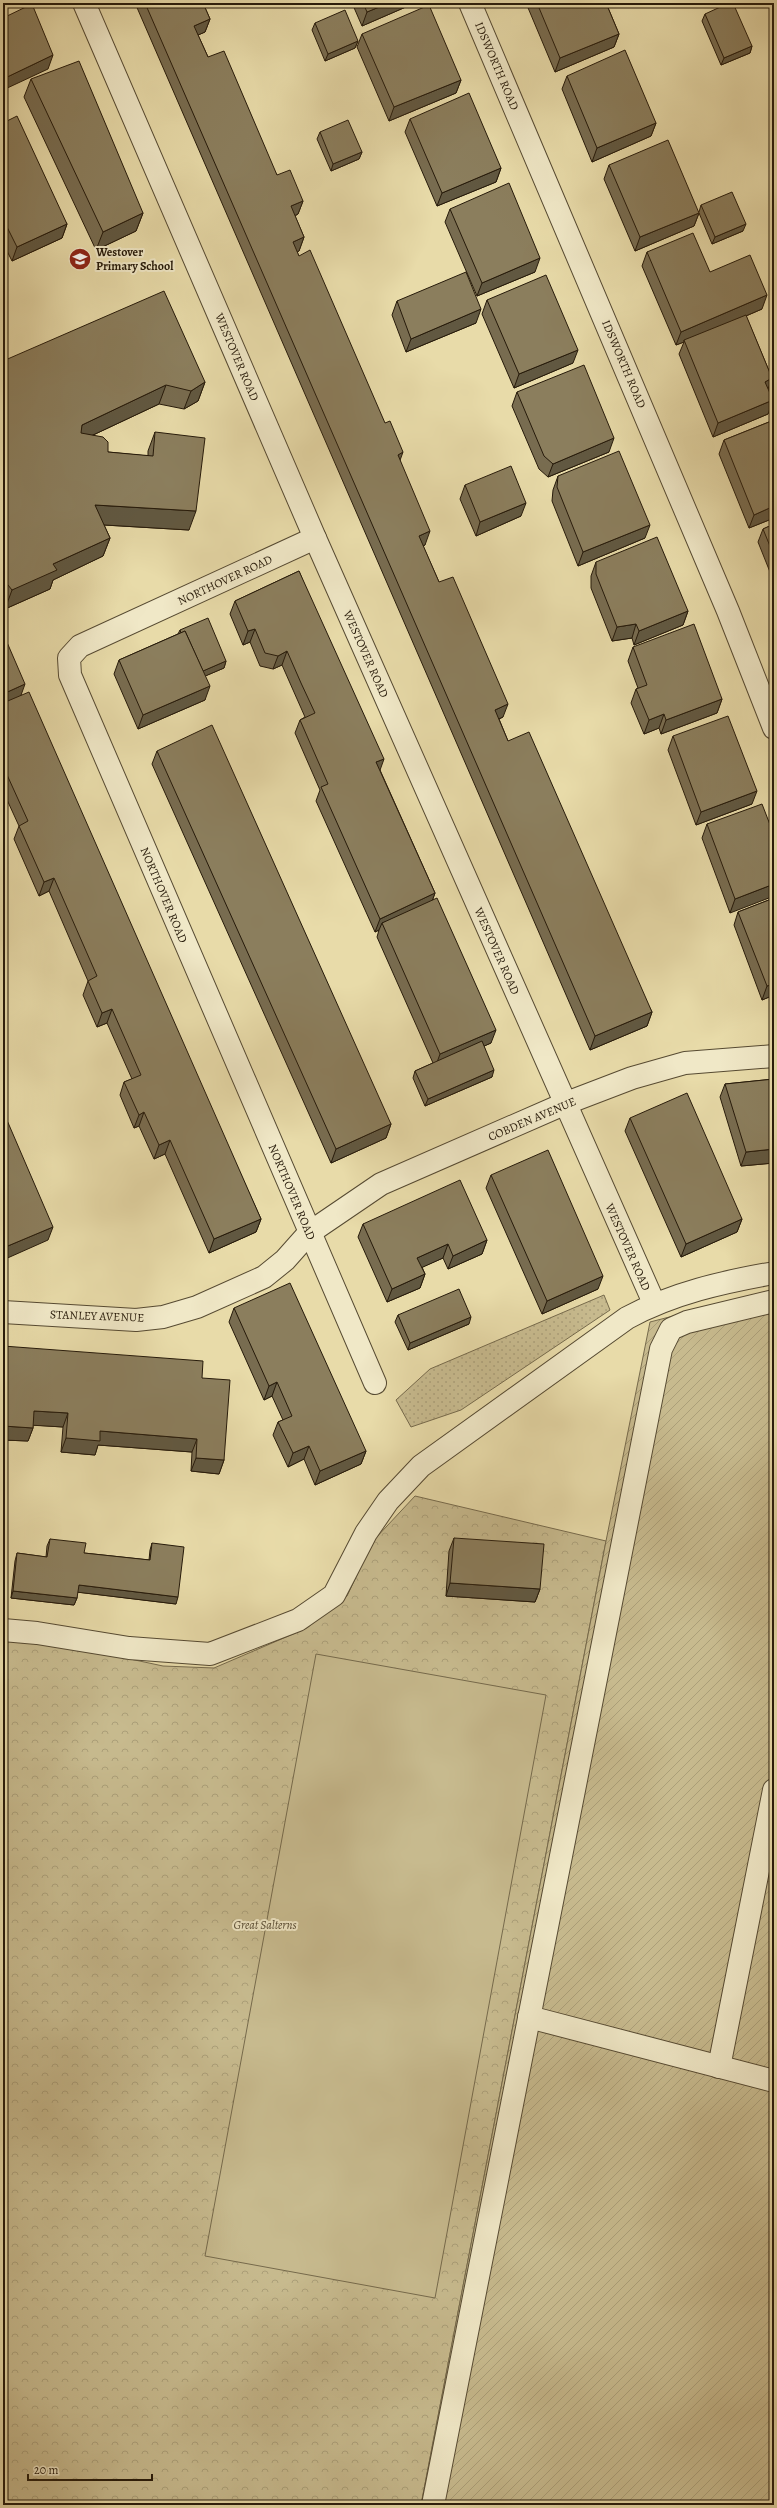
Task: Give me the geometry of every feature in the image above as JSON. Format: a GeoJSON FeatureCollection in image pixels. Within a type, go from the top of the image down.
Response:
{"type":"FeatureCollection","features":[{"type":"Feature","properties":{"kind":"street","name":"WESTOVER ROAD"},"geometry":{"type":"LineString","coordinates":[[84,3],[315,538],[564,1104],[654,1303]]}},
{"type":"Feature","properties":{"kind":"street","name":"IDSWORTH ROAD"},"geometry":{"type":"LineString","coordinates":[[470,3],[728,611],[774,728]]}},
{"type":"Feature","properties":{"kind":"street","name":"NORTHOVER ROAD"},"geometry":{"type":"LineString","coordinates":[[315,538],[80,646],[69,658],[70,675],[309,1233],[375,1382]]}},
{"type":"Feature","properties":{"kind":"street","name":"COBDEN AVENUE"},"geometry":{"type":"LineString","coordinates":[[309,1233],[381,1184],[564,1104],[632,1078],[685,1064],[774,1056]]}},
{"type":"Feature","properties":{"kind":"street","name":"STANLEY AVENUE"},"geometry":{"type":"LineString","coordinates":[[3,1312],[136,1320],[163,1317],[196,1307],[264,1277],[285,1260],[309,1233]]}},
{"type":"Feature","properties":{"kind":"street"},"geometry":{"type":"LineString","coordinates":[[3,1630],[37,1633],[128,1648],[210,1654],[298,1620],[334,1595],[366,1533],[388,1501],[421,1466],[627,1318],[654,1303],[702,1288],[774,1273]]}},
{"type":"Feature","properties":{"kind":"street"},"geometry":{"type":"LineString","coordinates":[[433,2505],[661,1349],[671,1329],[687,1322],[774,1301]]}},
{"type":"Feature","properties":{"kind":"street"},"geometry":{"type":"LineString","coordinates":[[719,2067],[774,1790]]}},
{"type":"Feature","properties":{"kind":"street"},"geometry":{"type":"LineString","coordinates":[[529,2017],[774,2080]]}},
{"type":"Feature","properties":{"kind":"green space"},"geometry":{"type":"Polygon","coordinates":[[[774,1290],[774,2505],[421,2505],[606,1541],[650,1322],[774,1290]]]}},
{"type":"Feature","properties":{"kind":"green space"},"geometry":{"type":"Polygon","coordinates":[[[604,1295],[610,1310],[461,1410],[411,1427],[396,1400],[430,1369],[604,1295]]]}},
{"type":"Feature","properties":{"kind":"green space","name":"Great Salterns"},"geometry":{"type":"Polygon","coordinates":[[[415,1496],[606,1541],[421,2505],[3,2505],[3,1639],[55,1643],[163,1666],[214,1668],[307,1628],[347,1596],[373,1541],[415,1496]]]}},
{"type":"Feature","properties":{"kind":"green space"},"geometry":{"type":"Polygon","coordinates":[[[316,1654],[546,1695],[435,2298],[205,2256],[316,1654]]]}},
{"type":"Feature","properties":{"kind":"building"},"geometry":{"type":"Polygon","coordinates":[[[145,3],[203,3],[210,19],[194,26],[208,57],[224,51],[277,175],[290,170],[303,201],[291,206],[304,237],[293,242],[299,256],[310,250],[385,423],[390,421],[403,452],[398,455],[430,531],[419,536],[439,582],[453,577],[508,704],[495,710],[508,741],[529,732],[652,1012],[595,1036],[145,3]]]}},
{"type":"Feature","properties":{"kind":"building"},"geometry":{"type":"Polygon","coordinates":[[[363,3],[389,3],[367,12],[363,3]]]}},
{"type":"Feature","properties":{"kind":"building"},"geometry":{"type":"Polygon","coordinates":[[[537,3],[606,3],[619,34],[560,58],[537,3]]]}},
{"type":"Feature","properties":{"kind":"building"},"geometry":{"type":"Polygon","coordinates":[[[729,3],[733,3],[752,46],[724,58],[705,14],[729,3]]]}},
{"type":"Feature","properties":{"kind":"building"},"geometry":{"type":"Polygon","coordinates":[[[32,4],[53,55],[3,79],[3,18],[32,4]]]}},
{"type":"Feature","properties":{"kind":"building"},"geometry":{"type":"Polygon","coordinates":[[[429,5],[461,80],[394,107],[362,34],[429,5]]]}},
{"type":"Feature","properties":{"kind":"building"},"geometry":{"type":"Polygon","coordinates":[[[345,10],[358,41],[328,54],[315,23],[345,10]]]}},
{"type":"Feature","properties":{"kind":"building"},"geometry":{"type":"Polygon","coordinates":[[[625,50],[656,123],[597,148],[567,76],[625,50]]]}},
{"type":"Feature","properties":{"kind":"building"},"geometry":{"type":"Polygon","coordinates":[[[79,61],[143,213],[103,232],[31,79],[79,61]]]}},
{"type":"Feature","properties":{"kind":"building"},"geometry":{"type":"Polygon","coordinates":[[[469,93],[501,168],[442,193],[410,119],[469,93]]]}},
{"type":"Feature","properties":{"kind":"building"},"geometry":{"type":"Polygon","coordinates":[[[17,116],[67,224],[17,247],[3,219],[3,123],[17,116]]]}},
{"type":"Feature","properties":{"kind":"building"},"geometry":{"type":"Polygon","coordinates":[[[348,120],[362,152],[333,164],[320,132],[348,120]]]}},
{"type":"Feature","properties":{"kind":"building"},"geometry":{"type":"Polygon","coordinates":[[[668,140],[699,213],[640,237],[609,165],[668,140]]]}},
{"type":"Feature","properties":{"kind":"building"},"geometry":{"type":"Polygon","coordinates":[[[509,183],[540,258],[482,283],[450,209],[509,183]]]}},
{"type":"Feature","properties":{"kind":"building"},"geometry":{"type":"Polygon","coordinates":[[[732,192],[746,224],[715,237],[701,205],[732,192]]]}},
{"type":"Feature","properties":{"kind":"building"},"geometry":{"type":"Polygon","coordinates":[[[693,233],[710,272],[750,255],[767,295],[681,332],[647,252],[693,233]]]}},
{"type":"Feature","properties":{"kind":"building"},"geometry":{"type":"Polygon","coordinates":[[[466,272],[481,309],[411,339],[397,301],[466,272]]]}},
{"type":"Feature","properties":{"kind":"building"},"geometry":{"type":"Polygon","coordinates":[[[546,275],[578,350],[519,374],[487,300],[546,275]]]}},
{"type":"Feature","properties":{"kind":"building"},"geometry":{"type":"Polygon","coordinates":[[[164,291],[205,382],[191,391],[166,385],[82,425],[81,433],[103,437],[108,442],[108,452],[153,456],[155,432],[205,438],[196,511],[95,505],[110,538],[53,564],[57,570],[12,590],[4,580],[3,582],[3,361],[164,291]]]}},
{"type":"Feature","properties":{"kind":"building"},"geometry":{"type":"Polygon","coordinates":[[[746,315],[772,378],[765,382],[773,400],[718,423],[684,340],[746,315]]]}},
{"type":"Feature","properties":{"kind":"building"},"geometry":{"type":"Polygon","coordinates":[[[584,365],[614,438],[553,464],[544,456],[517,392],[584,365]]]}},
{"type":"Feature","properties":{"kind":"building"},"geometry":{"type":"Polygon","coordinates":[[[774,420],[774,506],[754,515],[724,440],[774,420]]]}},
{"type":"Feature","properties":{"kind":"building"},"geometry":{"type":"Polygon","coordinates":[[[619,451],[650,525],[583,552],[557,487],[558,476],[619,451]]]}},
{"type":"Feature","properties":{"kind":"building"},"geometry":{"type":"Polygon","coordinates":[[[511,466],[526,503],[480,522],[465,485],[511,466]]]}},
{"type":"Feature","properties":{"kind":"building"},"geometry":{"type":"Polygon","coordinates":[[[774,524],[774,556],[763,529],[774,524]]]}},
{"type":"Feature","properties":{"kind":"building"},"geometry":{"type":"Polygon","coordinates":[[[657,537],[688,611],[639,631],[636,624],[617,627],[596,574],[596,562],[657,537]]]}},
{"type":"Feature","properties":{"kind":"building"},"geometry":{"type":"Polygon","coordinates":[[[299,571],[384,759],[376,762],[435,893],[380,919],[321,787],[328,784],[300,720],[315,713],[287,651],[278,656],[265,653],[255,629],[248,631],[235,601],[299,571]]]}},
{"type":"Feature","properties":{"kind":"building"},"geometry":{"type":"Polygon","coordinates":[[[208,618],[226,661],[203,671],[185,631],[181,633],[180,630],[208,618]]]}},
{"type":"Feature","properties":{"kind":"building"},"geometry":{"type":"Polygon","coordinates":[[[694,624],[722,699],[666,720],[664,714],[649,720],[636,689],[647,685],[633,647],[694,624]]]}},
{"type":"Feature","properties":{"kind":"building"},"geometry":{"type":"Polygon","coordinates":[[[185,631],[210,686],[143,715],[119,660],[185,631]]]}},
{"type":"Feature","properties":{"kind":"building"},"geometry":{"type":"Polygon","coordinates":[[[6,640],[25,684],[3,694],[3,641],[6,640]]]}},
{"type":"Feature","properties":{"kind":"building"},"geometry":{"type":"Polygon","coordinates":[[[29,692],[261,1219],[214,1239],[170,1140],[159,1145],[144,1112],[139,1115],[124,1082],[141,1075],[112,1009],[102,1013],[88,981],[97,976],[54,878],[44,882],[19,826],[28,821],[3,766],[3,703],[29,692]]]}},
{"type":"Feature","properties":{"kind":"building"},"geometry":{"type":"Polygon","coordinates":[[[728,716],[757,791],[701,812],[673,736],[728,716]]]}},
{"type":"Feature","properties":{"kind":"building"},"geometry":{"type":"Polygon","coordinates":[[[212,725],[391,1124],[336,1149],[157,751],[212,725]]]}},
{"type":"Feature","properties":{"kind":"building"},"geometry":{"type":"Polygon","coordinates":[[[762,804],[774,835],[774,884],[735,899],[707,824],[762,804]]]}},
{"type":"Feature","properties":{"kind":"building"},"geometry":{"type":"Polygon","coordinates":[[[437,898],[496,1030],[440,1054],[382,923],[437,898]]]}},
{"type":"Feature","properties":{"kind":"building"},"geometry":{"type":"Polygon","coordinates":[[[774,898],[774,984],[767,986],[738,912],[774,898]]]}},
{"type":"Feature","properties":{"kind":"building"},"geometry":{"type":"Polygon","coordinates":[[[482,1041],[494,1070],[428,1099],[415,1071],[482,1041]]]}},
{"type":"Feature","properties":{"kind":"building"},"geometry":{"type":"Polygon","coordinates":[[[774,1079],[774,1149],[746,1152],[725,1084],[774,1079]]]}},
{"type":"Feature","properties":{"kind":"building"},"geometry":{"type":"Polygon","coordinates":[[[687,1093],[742,1219],[686,1244],[630,1118],[687,1093]]]}},
{"type":"Feature","properties":{"kind":"building"},"geometry":{"type":"Polygon","coordinates":[[[3,1111],[53,1227],[3,1248],[3,1111]]]}},
{"type":"Feature","properties":{"kind":"building"},"geometry":{"type":"Polygon","coordinates":[[[548,1150],[603,1276],[547,1301],[491,1175],[548,1150]]]}},
{"type":"Feature","properties":{"kind":"building"},"geometry":{"type":"Polygon","coordinates":[[[460,1180],[487,1240],[453,1256],[448,1244],[417,1258],[425,1274],[392,1289],[363,1224],[460,1180]]]}},
{"type":"Feature","properties":{"kind":"building"},"geometry":{"type":"Polygon","coordinates":[[[290,1283],[366,1451],[320,1471],[309,1446],[293,1453],[278,1422],[292,1416],[277,1382],[269,1386],[234,1308],[290,1283]]]}},
{"type":"Feature","properties":{"kind":"building"},"geometry":{"type":"Polygon","coordinates":[[[459,1289],[471,1317],[410,1343],[398,1315],[459,1289]]]}},
{"type":"Feature","properties":{"kind":"building"},"geometry":{"type":"Polygon","coordinates":[[[3,1346],[203,1361],[202,1378],[230,1380],[224,1460],[196,1458],[197,1439],[100,1431],[100,1441],[66,1438],[68,1413],[34,1411],[33,1428],[3,1426],[3,1346]]]}},
{"type":"Feature","properties":{"kind":"building"},"geometry":{"type":"Polygon","coordinates":[[[454,1538],[544,1544],[540,1589],[450,1583],[454,1538]]]}},
{"type":"Feature","properties":{"kind":"building"},"geometry":{"type":"Polygon","coordinates":[[[50,1539],[86,1543],[84,1553],[150,1560],[152,1543],[184,1547],[178,1597],[79,1585],[77,1598],[13,1591],[17,1553],[47,1557],[50,1539]]]}},
{"type":"Feature","properties":{"kind":"place","name":"Westover Primary School"},"geometry":{"type":"Point","coordinates":[80,259]}}]}
